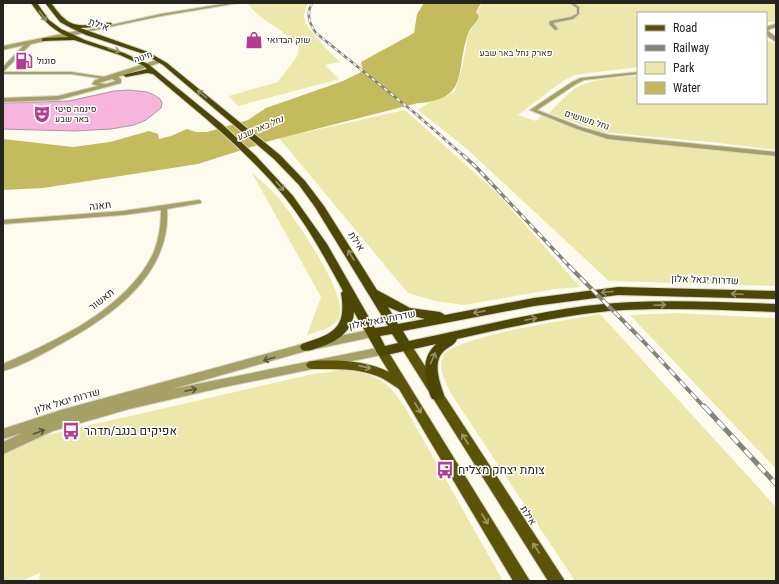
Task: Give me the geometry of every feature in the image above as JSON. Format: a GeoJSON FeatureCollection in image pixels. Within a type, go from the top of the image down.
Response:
{"type":"FeatureCollection","features":[{"type":"Feature","properties":{"kind":"highway","name":"אילת"},"geometry":{"type":"LineString","coordinates":[[34,3],[44,18],[54,28],[81,40],[134,57],[148,65],[220,127],[253,158],[274,179],[303,215],[323,246],[382,351]]}},
{"type":"Feature","properties":{"kind":"highway","name":"אילת"},"geometry":{"type":"LineString","coordinates":[[48,3],[58,16],[68,25],[98,38],[146,53],[160,61],[210,100],[272,152],[294,173],[310,193],[406,346]]}},
{"type":"Feature","properties":{"kind":"highway"},"geometry":{"type":"LineString","coordinates":[[68,25],[86,27],[109,25]]}},
{"type":"Feature","properties":{"kind":"highway"},"geometry":{"type":"LineString","coordinates":[[98,38],[96,35],[97,32],[109,25]]}},
{"type":"Feature","properties":{"kind":"highway"},"geometry":{"type":"LineString","coordinates":[[35,41],[52,35],[55,32],[54,28]]}},
{"type":"Feature","properties":{"kind":"highway"},"geometry":{"type":"LineString","coordinates":[[35,41],[81,40]]}},
{"type":"Feature","properties":{"kind":"highway"},"geometry":{"type":"LineString","coordinates":[[126,74],[136,65],[137,62],[134,57]]}},
{"type":"Feature","properties":{"kind":"highway"},"geometry":{"type":"LineString","coordinates":[[126,74],[147,71],[158,73]]}},
{"type":"Feature","properties":{"kind":"highway"},"geometry":{"type":"LineString","coordinates":[[306,347],[328,340],[344,328],[348,321],[350,309],[344,283]]}},
{"type":"Feature","properties":{"kind":"highway"},"geometry":{"type":"LineString","coordinates":[[371,289],[388,303],[408,312],[433,316],[459,316]]}},
{"type":"Feature","properties":{"kind":"highway","name":"שדרות יגאל אלון"},"geometry":{"type":"LineString","coordinates":[[373,334],[561,297],[618,291],[682,291],[776,295]]}},
{"type":"Feature","properties":{"kind":"highway","name":"שדרות יגאל אלון"},"geometry":{"type":"LineString","coordinates":[[382,351],[548,316],[609,308],[666,304],[776,308]]}},
{"type":"Feature","properties":{"kind":"highway"},"geometry":{"type":"LineString","coordinates":[[437,395],[431,376],[431,360],[440,346],[466,333]]}},
{"type":"Feature","properties":{"kind":"main road","name":"אילת"},"geometry":{"type":"LineString","coordinates":[[406,346],[557,581]]}},
{"type":"Feature","properties":{"kind":"main road","name":"אילת"},"geometry":{"type":"LineString","coordinates":[[382,351],[406,388],[522,581]]}},
{"type":"Feature","properties":{"kind":"main road"},"geometry":{"type":"LineString","coordinates":[[312,365],[342,364],[366,367],[386,374],[406,388]]}},
{"type":"Feature","properties":{"kind":"street"},"geometry":{"type":"LineString","coordinates":[[4,48],[109,25],[236,3]]}},
{"type":"Feature","properties":{"kind":"street"},"geometry":{"type":"LineString","coordinates":[[556,29],[551,24],[552,22],[567,20],[578,14],[578,8],[570,3]]}},
{"type":"Feature","properties":{"kind":"street"},"geometry":{"type":"LineString","coordinates":[[767,33],[776,40]]}},
{"type":"Feature","properties":{"kind":"street"},"geometry":{"type":"LineString","coordinates":[[3,66],[17,51],[35,41]]}},
{"type":"Feature","properties":{"kind":"street"},"geometry":{"type":"LineString","coordinates":[[3,70],[35,41]]}},
{"type":"Feature","properties":{"kind":"street"},"geometry":{"type":"LineString","coordinates":[[4,48],[16,49],[17,51]]}},
{"type":"Feature","properties":{"kind":"street","name":"חיטה"},"geometry":{"type":"LineString","coordinates":[[76,95],[107,78],[126,74],[160,61]]}},
{"type":"Feature","properties":{"kind":"street"},"geometry":{"type":"LineString","coordinates":[[3,73],[57,72],[119,80]]}},
{"type":"Feature","properties":{"kind":"street","name":"נחל משושים"},"geometry":{"type":"LineString","coordinates":[[637,73],[583,79],[533,110],[579,128],[608,137],[776,154]]}},
{"type":"Feature","properties":{"kind":"street","name":"חיטה"},"geometry":{"type":"LineString","coordinates":[[3,100],[48,99],[76,95],[115,84],[126,74]]}},
{"type":"Feature","properties":{"kind":"street"},"geometry":{"type":"LineString","coordinates":[[90,76],[96,83],[103,87]]}},
{"type":"Feature","properties":{"kind":"street","name":"תאנה"},"geometry":{"type":"LineString","coordinates":[[3,222],[86,216],[164,208],[199,202]]}},
{"type":"Feature","properties":{"kind":"street","name":"תאשור"},"geometry":{"type":"LineString","coordinates":[[3,368],[56,343],[87,324],[112,306],[131,289],[146,272],[156,255],[162,239],[164,228],[164,208]]}},
{"type":"Feature","properties":{"kind":"street","name":"שדרות יגאל אלון"},"geometry":{"type":"LineString","coordinates":[[3,434],[61,415],[306,347],[373,334]]}},
{"type":"Feature","properties":{"kind":"street","name":"שדרות יגאל אלון"},"geometry":{"type":"LineString","coordinates":[[3,448],[36,433],[95,413],[166,394],[382,351]]}},
{"type":"Feature","properties":{"kind":"green space"},"geometry":{"type":"Polygon","coordinates":[[[308,3],[304,16],[307,26],[340,62],[325,65],[339,79],[238,106],[229,96],[278,82],[298,55],[299,44],[258,15],[248,4],[308,3]]]}},
{"type":"Feature","properties":{"kind":"green space","name":"פארק נחל באר שבע"},"geometry":{"type":"Polygon","coordinates":[[[482,3],[776,3],[776,22],[767,22],[767,12],[637,12],[637,67],[574,75],[560,83],[506,124],[518,115],[536,121],[541,116],[590,135],[619,141],[723,150],[776,157],[776,286],[609,281],[467,149],[418,110],[429,103],[455,91],[462,68],[468,35],[479,16],[477,12],[482,3]]]}},
{"type":"Feature","properties":{"kind":"green space"},"geometry":{"type":"Polygon","coordinates":[[[767,40],[776,44],[776,150],[602,132],[549,113],[574,89],[581,85],[605,79],[637,76],[637,104],[767,104],[767,40]]]}},
{"type":"Feature","properties":{"kind":"green space"},"geometry":{"type":"Polygon","coordinates":[[[405,110],[498,194],[580,287],[555,289],[464,305],[435,301],[408,293],[279,138],[405,110]]]}},
{"type":"Feature","properties":{"kind":"green space"},"geometry":{"type":"Polygon","coordinates":[[[252,173],[281,201],[321,260],[337,296],[340,311],[337,321],[327,328],[307,335],[321,297],[252,173]]]}},
{"type":"Feature","properties":{"kind":"green space"},"geometry":{"type":"Polygon","coordinates":[[[677,313],[776,318],[776,469],[630,315],[677,313]]]}},
{"type":"Feature","properties":{"kind":"green space"},"geometry":{"type":"Polygon","coordinates":[[[600,314],[776,507],[776,581],[575,581],[450,392],[442,374],[441,365],[444,355],[453,348],[470,341],[517,329],[600,314]]]}},
{"type":"Feature","properties":{"kind":"green space"},"geometry":{"type":"Polygon","coordinates":[[[343,370],[373,376],[393,391],[406,409],[503,581],[39,581],[40,573],[20,581],[3,581],[3,452],[25,440],[309,375],[343,370]]]}},
{"type":"Feature","properties":{"kind":"water","name":"נחל באר שבע"},"geometry":{"type":"Polygon","coordinates":[[[424,3],[481,3],[476,12],[479,16],[470,29],[464,47],[458,81],[446,96],[435,101],[418,103],[273,140],[198,164],[43,188],[3,190],[3,139],[73,147],[110,142],[149,131],[158,134],[159,139],[171,136],[187,129],[196,132],[207,132],[248,120],[266,108],[343,81],[363,71],[361,62],[414,33],[417,14],[424,3]]]}},
{"type":"Feature","properties":{"kind":"building","name":"סינמה סיטי באר שבע"},"geometry":{"type":"Polygon","coordinates":[[[129,90],[147,92],[154,95],[160,99],[162,103],[161,108],[146,120],[134,125],[111,129],[75,131],[3,129],[3,103],[69,101],[114,91],[129,90]]]}},
{"type":"Feature","properties":{"kind":"railway"},"geometry":{"type":"LineString","coordinates":[[312,3],[309,11],[309,18],[316,33],[416,114],[464,156]]}},
{"type":"Feature","properties":{"kind":"railway"},"geometry":{"type":"LineString","coordinates":[[463,155],[570,267]]}},
{"type":"Feature","properties":{"kind":"railway"},"geometry":{"type":"LineString","coordinates":[[569,266],[646,344],[704,407]]}},
{"type":"Feature","properties":{"kind":"railway"},"geometry":{"type":"LineString","coordinates":[[704,406],[776,484]]}},
{"type":"Feature","properties":{"kind":"place","name":"שוק הבדואי"},"geometry":{"type":"Point","coordinates":[254,40]}},
{"type":"Feature","properties":{"kind":"place","name":"סונול"},"geometry":{"type":"Point","coordinates":[24,61]}},
{"type":"Feature","properties":{"kind":"place","name":"סינמה סיטי באר שבע"},"geometry":{"type":"Point","coordinates":[42,114]}},
{"type":"Feature","properties":{"kind":"place","name":"אפיקים בנגב/תדהר"},"geometry":{"type":"Point","coordinates":[71,431]}},
{"type":"Feature","properties":{"kind":"place","name":"צומת יצחק מצליח"},"geometry":{"type":"Point","coordinates":[445,470]}}]}
